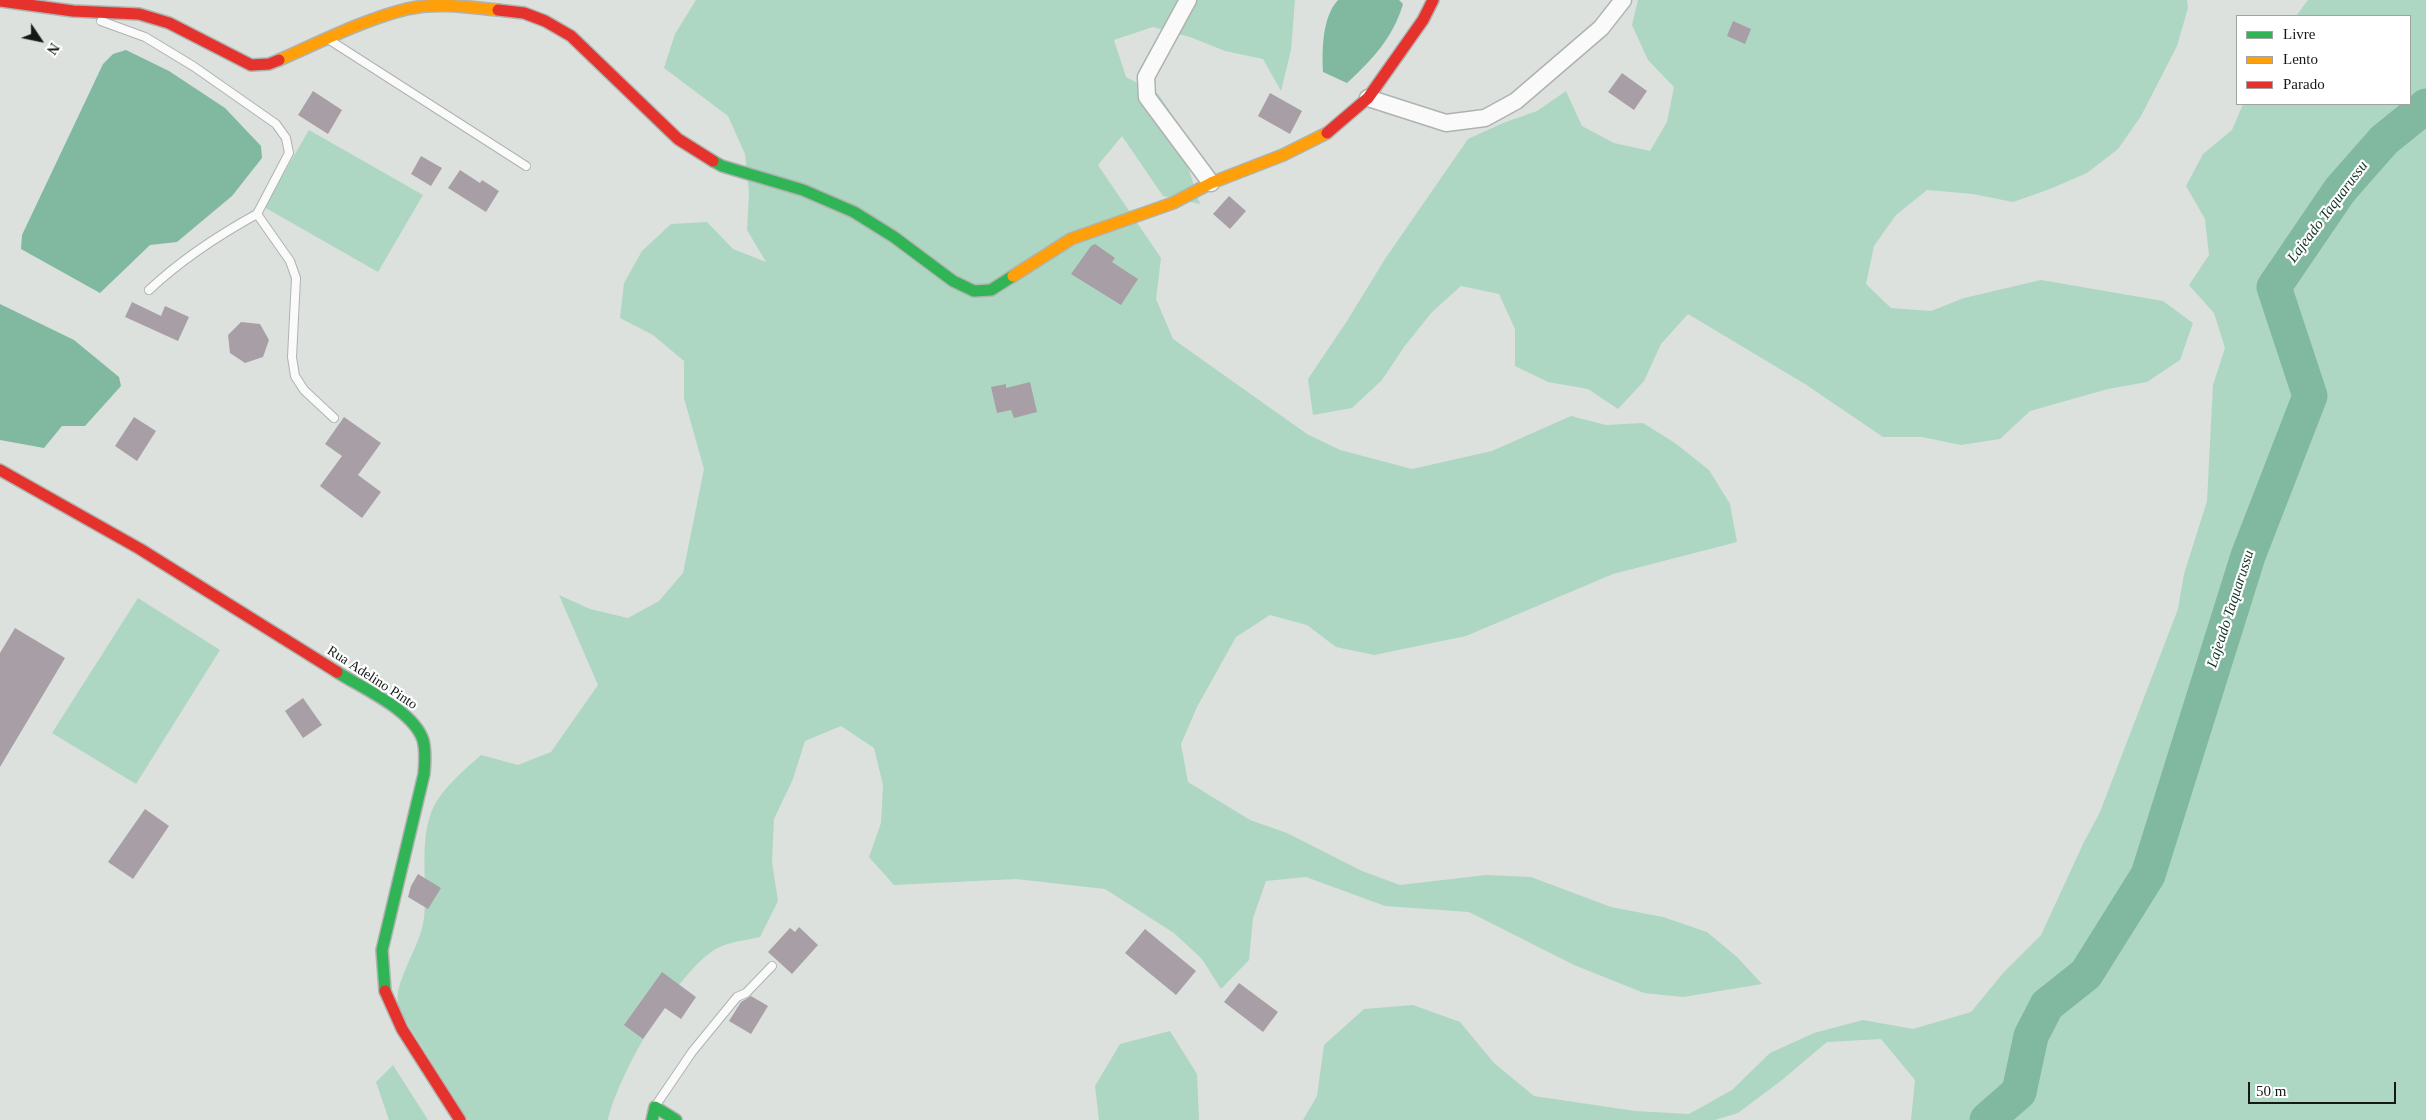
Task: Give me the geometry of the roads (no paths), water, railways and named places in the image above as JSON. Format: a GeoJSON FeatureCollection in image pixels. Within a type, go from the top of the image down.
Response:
{"type":"FeatureCollection","features":[{"type":"Feature","properties":{"kind":"street"},"geometry":{"type":"LineString","coordinates":[[1188,0],[1146,78],[1147,97],[1211,183]]}},
{"type":"Feature","properties":{"kind":"street"},"geometry":{"type":"LineString","coordinates":[[0,1],[73,11],[110,9],[138,14],[168,23],[251,64],[269,64],[354,28],[407,9],[447,4],[524,13],[545,21],[571,36],[678,139],[722,166],[803,190],[854,212],[894,237],[953,281],[974,291],[990,290],[1071,239],[1173,203],[1211,183],[1283,155],[1326,134],[1368,98],[1423,20],[1433,0]]}},
{"type":"Feature","properties":{"kind":"street"},"geometry":{"type":"LineString","coordinates":[[1368,98],[1446,123],[1485,118],[1516,101],[1601,28],[1623,0]]}},
{"type":"Feature","properties":{"kind":"street","name":"Rua Adelino Pinto"},"geometry":{"type":"LineString","coordinates":[[0,470],[140,549],[406,715],[420,731],[426,745],[424,774],[382,950],[385,992],[402,1029],[460,1120]]}},
{"type":"Feature","properties":{"kind":"street"},"geometry":{"type":"LineString","coordinates":[[652,1120],[655,1107],[676,1120]]}},
{"type":"Feature","properties":{"kind":"lane"},"geometry":{"type":"LineString","coordinates":[[509,0],[524,13]]}},
{"type":"Feature","properties":{"kind":"lane"},"geometry":{"type":"LineString","coordinates":[[73,11],[145,37],[193,66],[276,124],[286,138],[289,153],[257,214],[174,266],[149,290]]}},
{"type":"Feature","properties":{"kind":"lane"},"geometry":{"type":"LineString","coordinates":[[329,40],[526,166]]}},
{"type":"Feature","properties":{"kind":"lane"},"geometry":{"type":"LineString","coordinates":[[257,214],[290,260],[296,278],[292,357],[295,376],[304,390],[334,418]]}},
{"type":"Feature","properties":{"kind":"lane"},"geometry":{"type":"LineString","coordinates":[[655,1107],[692,1052],[737,997],[746,993],[772,966]]}},
{"type":"Feature","properties":{"kind":"waterway","name":"Lajeado Taquarussu"},"geometry":{"type":"LineString","coordinates":[[1987,1120],[2019,1092],[2031,1036],[2047,1005],[2086,974],[2148,875],[2248,556],[2310,396],[2274,287],[2340,190],[2384,140],[2426,106]]}}]}
